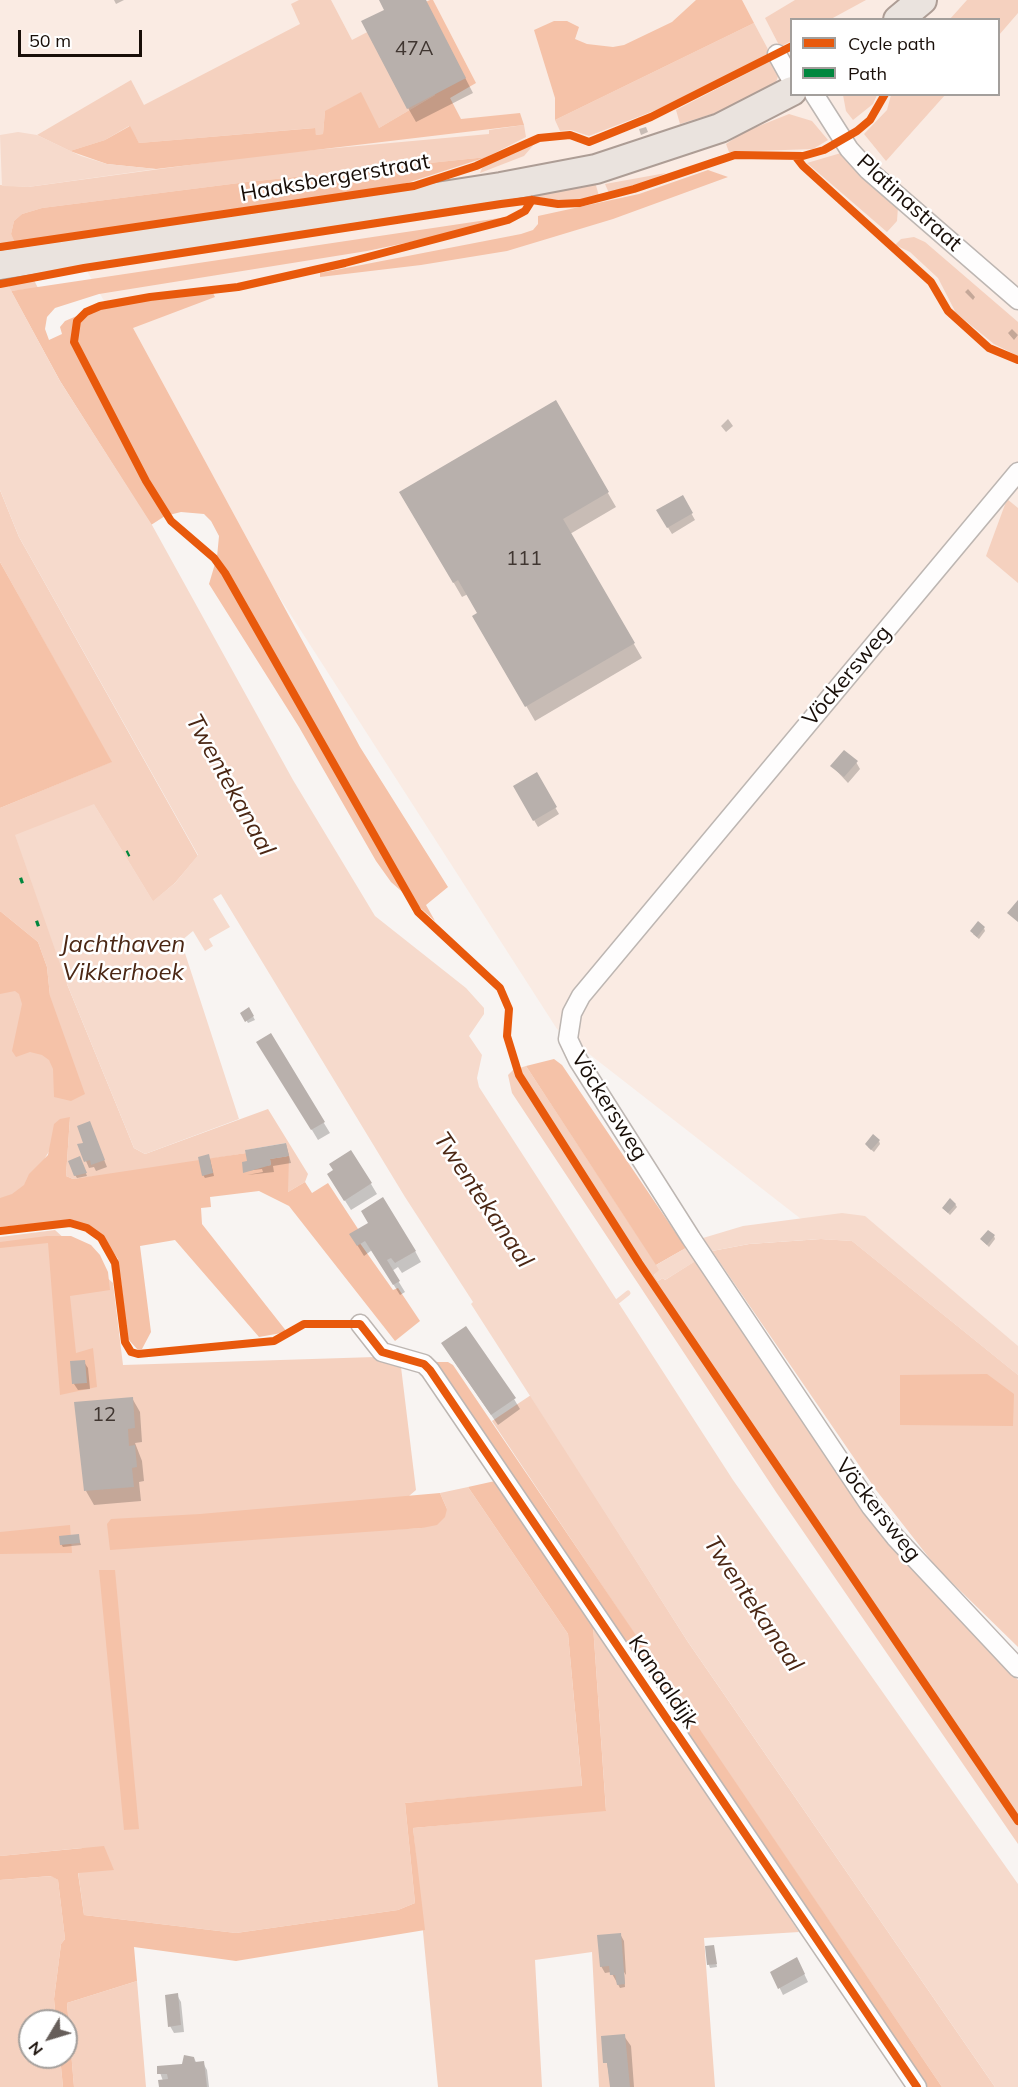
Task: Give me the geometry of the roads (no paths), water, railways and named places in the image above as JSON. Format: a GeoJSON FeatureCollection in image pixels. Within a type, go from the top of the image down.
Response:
{"type":"FeatureCollection","features":[{"type":"Feature","properties":{"kind":"main road"},"geometry":{"type":"LineString","coordinates":[[900,18],[922,0]]}},
{"type":"Feature","properties":{"kind":"main road","name":"Haaksbergerstraat"},"geometry":{"type":"LineString","coordinates":[[8,264],[501,187],[596,168],[720,128],[790,92]]}},
{"type":"Feature","properties":{"kind":"street"},"geometry":{"type":"LineString","coordinates":[[777,54],[790,77]]}},
{"type":"Feature","properties":{"kind":"street","name":"Platinastraat"},"geometry":{"type":"LineString","coordinates":[[815,96],[849,148],[868,170],[1018,300]]}},
{"type":"Feature","properties":{"kind":"street","name":"Vöckersweg"},"geometry":{"type":"LineString","coordinates":[[1018,472],[589,987],[572,1013],[568,1039],[578,1060],[691,1238],[871,1507],[895,1537],[1018,1668]]}},
{"type":"Feature","properties":{"kind":"street","name":"Kanaaldijk"},"geometry":{"type":"LineString","coordinates":[[360,1324],[382,1352],[424,1364],[430,1370],[917,2087]]}},
{"type":"Feature","properties":{"kind":"water"},"geometry":{"type":"Polygon","coordinates":[[[18,132],[37,135],[81,156],[107,164],[156,169],[28,187],[2,186],[0,135],[18,132]]]}},
{"type":"Feature","properties":{"kind":"water"},"geometry":{"type":"Polygon","coordinates":[[[0,270],[60,381],[152,525],[293,780],[375,916],[466,988],[484,1008],[484,1014],[469,1036],[482,1055],[477,1078],[479,1087],[733,1480],[1018,1884],[1018,2087],[995,2087],[688,1642],[471,1304],[473,1302],[405,1197],[221,894],[213,899],[230,927],[209,939],[213,946],[205,951],[193,931],[181,941],[239,1119],[145,1154],[134,1148],[67,984],[15,835],[94,804],[153,901],[175,883],[198,855],[19,537],[0,490],[0,270]]]}},
{"type":"Feature","properties":{"kind":"water"},"geometry":{"type":"Polygon","coordinates":[[[842,1213],[865,1216],[1018,1346],[1018,1375],[852,1241],[821,1239],[749,1244],[712,1251],[665,1280],[663,1278],[658,1281],[654,1275],[659,1270],[656,1265],[703,1238],[743,1226],[842,1213]]]}},
{"type":"Feature","properties":{"kind":"waterway"},"geometry":{"type":"LineString","coordinates":[[618,1301],[628,1293]]}},
{"type":"Feature","properties":{"kind":"water label","name":"Twentekanaal"},"geometry":{"type":"Point","coordinates":[230,785]}},
{"type":"Feature","properties":{"kind":"water label","name":"Jachthaven Vikkerhoek"},"geometry":{"type":"Point","coordinates":[123,959]}},
{"type":"Feature","properties":{"kind":"water label","name":"Twentekanaal"},"geometry":{"type":"Point","coordinates":[483,1200]}},
{"type":"Feature","properties":{"kind":"water label","name":"Twentekanaal"},"geometry":{"type":"Point","coordinates":[753,1604]}}]}
